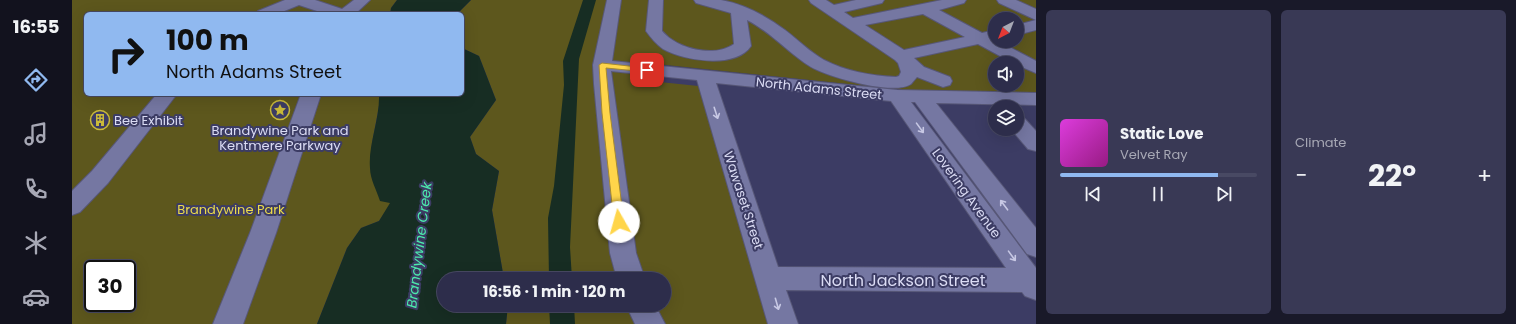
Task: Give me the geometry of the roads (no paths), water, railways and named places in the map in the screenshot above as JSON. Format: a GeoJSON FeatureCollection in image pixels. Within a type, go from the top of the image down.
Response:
{"type":"FeatureCollection","features":[{"type":"Feature","properties":{"kind":"street"},"geometry":{"type":"LineString","coordinates":[[269,12],[299,0],[335,12]]}},
{"type":"Feature","properties":{"kind":"street"},"geometry":{"type":"LineString","coordinates":[[348,12],[362,0]]}},
{"type":"Feature","properties":{"kind":"street"},"geometry":{"type":"LineString","coordinates":[[614,0],[602,65],[606,113],[623,253],[629,272]]}},
{"type":"Feature","properties":{"kind":"street"},"geometry":{"type":"LineString","coordinates":[[656,0],[654,31],[662,41],[678,49],[697,54],[732,52],[743,46],[737,5]]}},
{"type":"Feature","properties":{"kind":"street"},"geometry":{"type":"LineString","coordinates":[[701,0],[737,5],[768,26],[818,64],[841,72],[866,79],[890,82],[903,81],[910,72],[906,61],[901,56]]}},
{"type":"Feature","properties":{"kind":"street"},"geometry":{"type":"LineString","coordinates":[[816,0],[834,6],[877,0]]}},
{"type":"Feature","properties":{"kind":"street"},"geometry":{"type":"LineString","coordinates":[[850,23],[925,9],[960,0]]}},
{"type":"Feature","properties":{"kind":"street"},"geometry":{"type":"LineString","coordinates":[[1004,0],[1036,15]]}},
{"type":"Feature","properties":{"kind":"street"},"geometry":{"type":"LineString","coordinates":[[834,6],[850,23],[901,56],[918,71],[943,81]]}},
{"type":"Feature","properties":{"kind":"street"},"geometry":{"type":"LineString","coordinates":[[925,9],[987,36],[1036,68]]}},
{"type":"Feature","properties":{"kind":"street"},"geometry":{"type":"LineString","coordinates":[[1024,28],[1036,25]]}},
{"type":"Feature","properties":{"kind":"street"},"geometry":{"type":"LineString","coordinates":[[901,56],[987,36]]}},
{"type":"Feature","properties":{"kind":"street","name":"North Adams Street"},"geometry":{"type":"LineString","coordinates":[[602,65],[897,96],[988,102]]}},
{"type":"Feature","properties":{"kind":"street","name":"Wawaset Street"},"geometry":{"type":"LineString","coordinates":[[705,76],[770,278],[783,324]]}},
{"type":"Feature","properties":{"kind":"street"},"geometry":{"type":"LineString","coordinates":[[72,206],[100,176],[165,96]]}},
{"type":"Feature","properties":{"kind":"street"},"geometry":{"type":"LineString","coordinates":[[228,324],[263,233],[310,96]]}},
{"type":"Feature","properties":{"kind":"street","name":"Lovering Avenue"},"geometry":{"type":"LineString","coordinates":[[897,96],[1034,283]]}},
{"type":"Feature","properties":{"kind":"street","name":"Lovering Avenue"},"geometry":{"type":"LineString","coordinates":[[922,97],[1036,247]]}},
{"type":"Feature","properties":{"kind":"street","name":"North Adams Street"},"geometry":{"type":"LineString","coordinates":[[1024,100],[1036,99]]}},
{"type":"Feature","properties":{"kind":"street"},"geometry":{"type":"LineString","coordinates":[[1024,131],[1036,144]]}},
{"type":"Feature","properties":{"kind":"street","name":"North Jackson Street"},"geometry":{"type":"LineString","coordinates":[[770,278],[1034,283]]}},
{"type":"Feature","properties":{"kind":"street"},"geometry":{"type":"LineString","coordinates":[[644,312],[650,324]]}},
{"type":"Feature","properties":{"kind":"water"},"geometry":{"type":"Polygon","coordinates":[[[397,0],[471,0],[459,12],[390,12],[391,8],[397,0]]]}},
{"type":"Feature","properties":{"kind":"water"},"geometry":{"type":"Polygon","coordinates":[[[583,0],[596,0],[579,59],[570,247],[572,272],[549,272],[548,218],[554,186],[564,85],[563,61],[583,0]]]}},
{"type":"Feature","properties":{"kind":"water","name":"Brandywine Creek"},"geometry":{"type":"Polygon","coordinates":[[[464,49],[479,56],[496,100],[470,137],[476,154],[499,171],[492,210],[503,272],[437,272],[437,312],[507,312],[506,324],[317,324],[347,248],[361,228],[379,221],[390,203],[380,201],[370,172],[371,150],[378,113],[379,96],[464,96],[464,49]]]}},
{"type":"Feature","properties":{"kind":"water"},"geometry":{"type":"Polygon","coordinates":[[[549,312],[574,312],[575,324],[550,324],[549,312]]]}},
{"type":"Feature","properties":{"kind":"place","name":"Brandywine Park and Kentmere Parkway"},"geometry":{"type":"Point","coordinates":[280,110]}},
{"type":"Feature","properties":{"kind":"place","name":"Bee Exhibit"},"geometry":{"type":"Point","coordinates":[100,120]}},
{"type":"Feature","properties":{"kind":"park label","name":"Brandywine Park"},"geometry":{"type":"Point","coordinates":[231,209]}}]}
